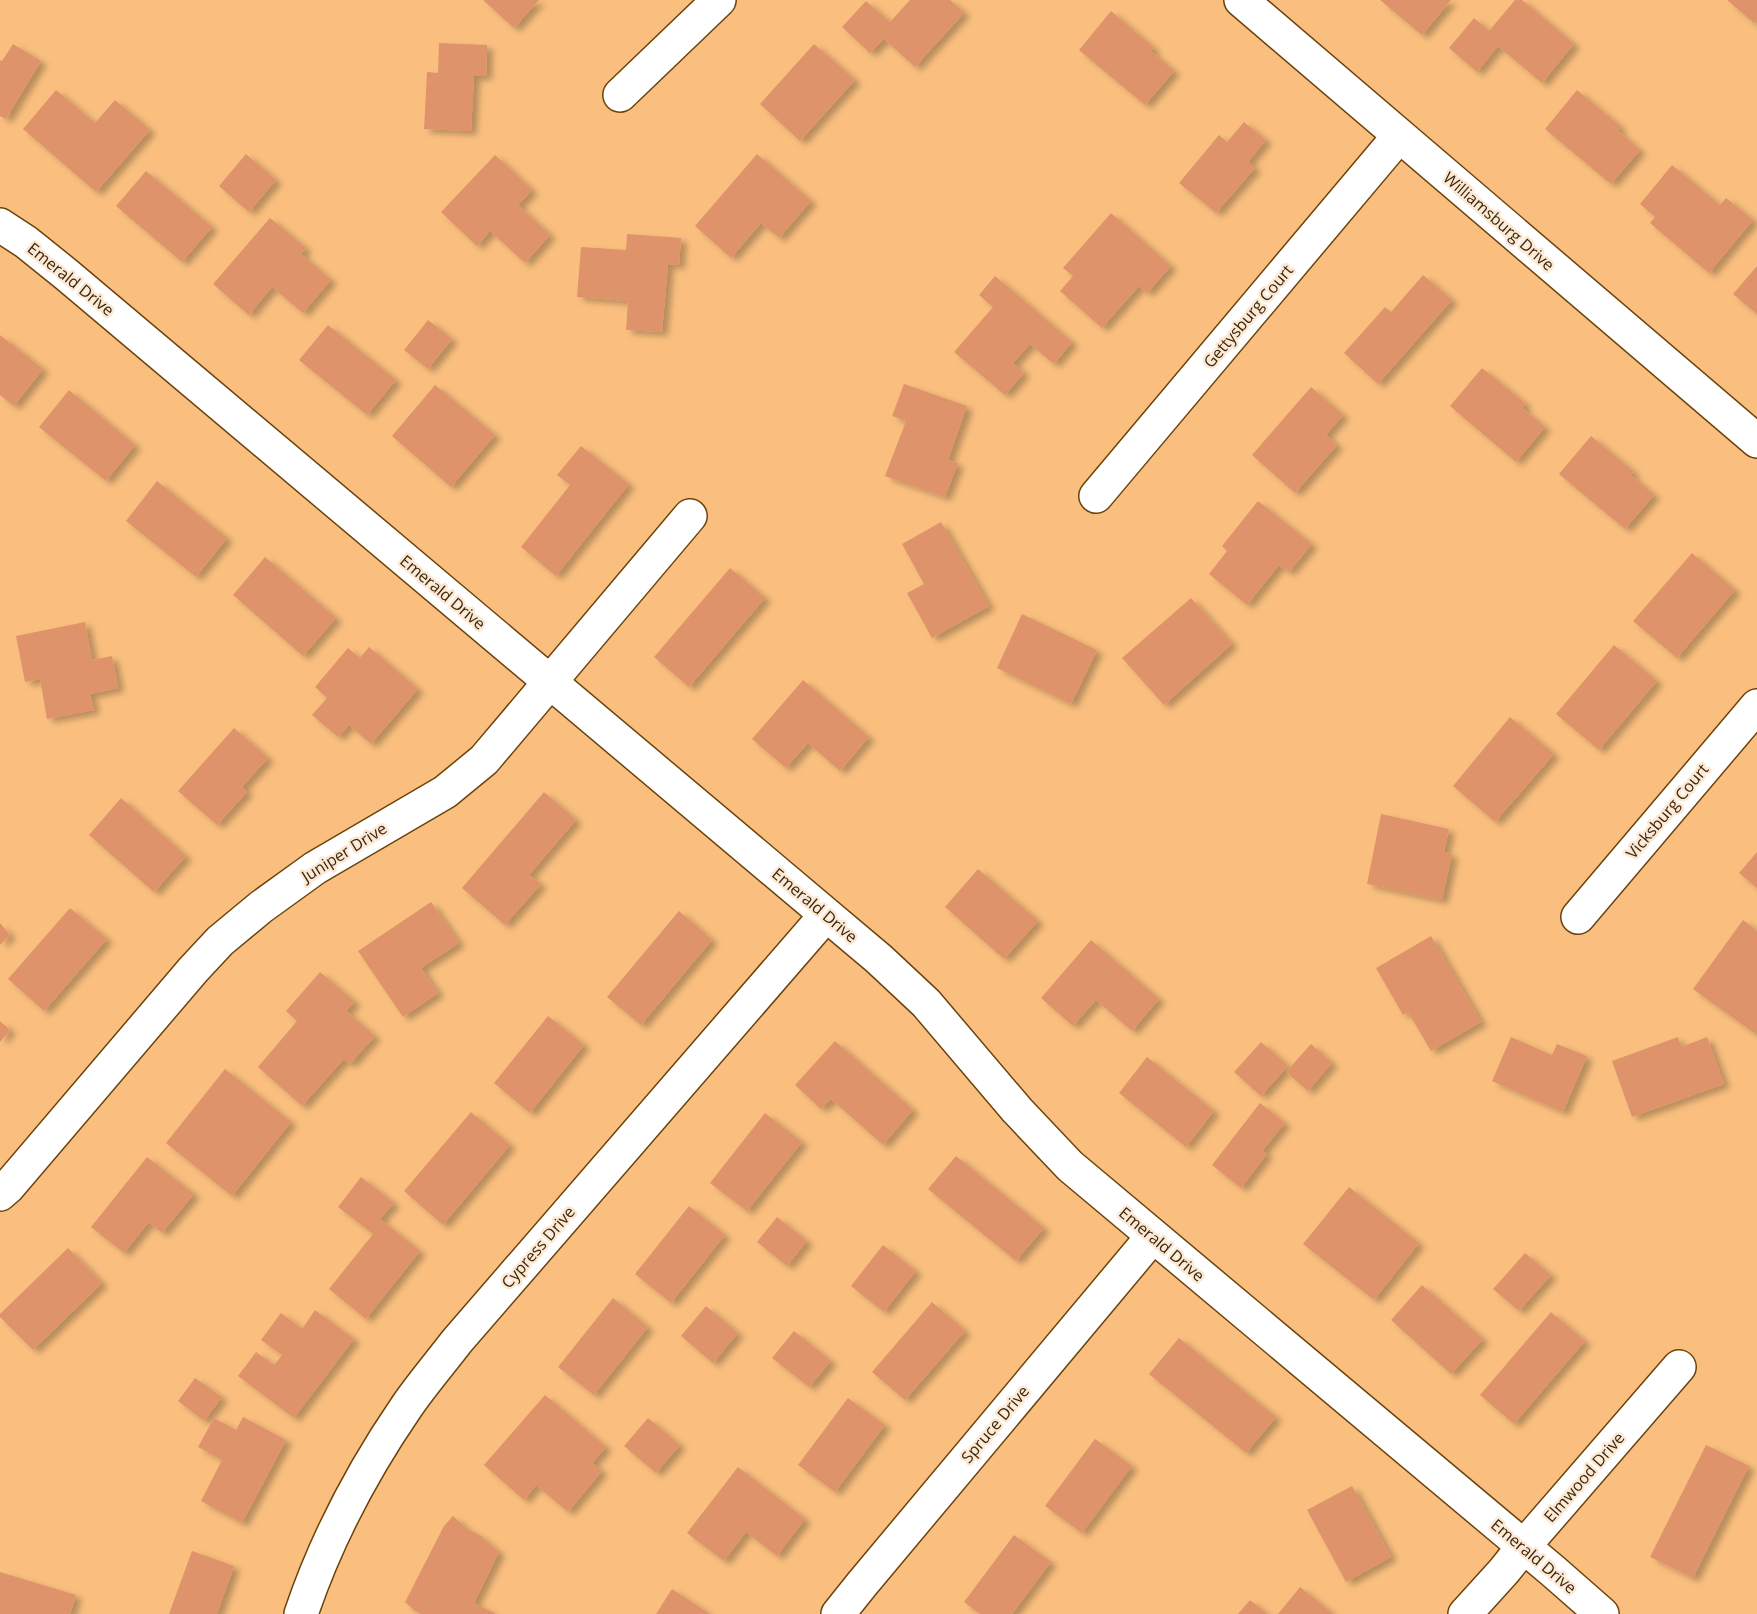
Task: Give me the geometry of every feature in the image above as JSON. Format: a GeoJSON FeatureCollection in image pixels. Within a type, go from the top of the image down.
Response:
{"type":"FeatureCollection","features":[{"type":"Feature","properties":{"kind":"street"},"geometry":{"type":"LineString","coordinates":[[620,95],[719,0]]}},
{"type":"Feature","properties":{"kind":"street","name":"Williamsburg Drive"},"geometry":{"type":"LineString","coordinates":[[1241,0],[1757,441]]}},
{"type":"Feature","properties":{"kind":"street","name":"Gettysburg Court"},"geometry":{"type":"LineString","coordinates":[[1096,496],[1400,136]]}},
{"type":"Feature","properties":{"kind":"street","name":"Emerald Drive"},"geometry":{"type":"LineString","coordinates":[[0,225],[26,242],[67,275],[879,959],[926,1003],[1017,1110],[1062,1158],[1602,1614]]}},
{"type":"Feature","properties":{"kind":"street","name":"Juniper Drive"},"geometry":{"type":"LineString","coordinates":[[0,1194],[220,941],[261,907],[315,868],[445,792],[484,760],[690,516]]}},
{"type":"Feature","properties":{"kind":"street","name":"Vicksburg Court"},"geometry":{"type":"LineString","coordinates":[[1578,917],[1757,706]]}},
{"type":"Feature","properties":{"kind":"street","name":"Cypress Drive"},"geometry":{"type":"LineString","coordinates":[[301,1614],[313,1578],[355,1490],[407,1406],[465,1332],[826,915]]}},
{"type":"Feature","properties":{"kind":"street","name":"Spruce Drive"},"geometry":{"type":"LineString","coordinates":[[838,1614],[1153,1236]]}},
{"type":"Feature","properties":{"kind":"street","name":"Elmwood Drive"},"geometry":{"type":"LineString","coordinates":[[1466,1614],[1679,1367]]}},
{"type":"Feature","properties":{"kind":"building"},"geometry":{"type":"Polygon","coordinates":[[[483,0],[539,0],[514,28],[483,0]]]}},
{"type":"Feature","properties":{"kind":"building"},"geometry":{"type":"Polygon","coordinates":[[[910,0],[950,0],[964,13],[915,67],[884,39],[870,53],[842,27],[866,1],[890,22],[910,0]]]}},
{"type":"Feature","properties":{"kind":"building"},"geometry":{"type":"Polygon","coordinates":[[[1380,0],[1451,0],[1422,35],[1380,0]]]}},
{"type":"Feature","properties":{"kind":"building"},"geometry":{"type":"Polygon","coordinates":[[[1515,0],[1522,0],[1574,44],[1542,83],[1498,46],[1477,72],[1449,48],[1474,18],[1489,31],[1515,0]]]}},
{"type":"Feature","properties":{"kind":"building"},"geometry":{"type":"Polygon","coordinates":[[[1727,0],[1757,0],[1757,19],[1754,23],[1727,0]]]}},
{"type":"Feature","properties":{"kind":"building"},"geometry":{"type":"Polygon","coordinates":[[[1111,11],[1154,48],[1151,51],[1174,71],[1145,105],[1079,50],[1111,11]]]}},
{"type":"Feature","properties":{"kind":"building"},"geometry":{"type":"Polygon","coordinates":[[[439,43],[487,45],[486,76],[474,76],[471,131],[424,129],[427,72],[438,73],[439,43]]]}},
{"type":"Feature","properties":{"kind":"building"},"geometry":{"type":"Polygon","coordinates":[[[13,44],[41,61],[6,119],[0,116],[0,60],[2,61],[13,44]]]}},
{"type":"Feature","properties":{"kind":"building"},"geometry":{"type":"Polygon","coordinates":[[[814,44],[855,80],[800,141],[760,104],[814,44]]]}},
{"type":"Feature","properties":{"kind":"building"},"geometry":{"type":"Polygon","coordinates":[[[56,90],[95,123],[115,100],[150,130],[96,192],[23,129],[56,90]]]}},
{"type":"Feature","properties":{"kind":"building"},"geometry":{"type":"Polygon","coordinates":[[[1577,90],[1621,127],[1617,130],[1640,150],[1611,184],[1545,129],[1577,90]]]}},
{"type":"Feature","properties":{"kind":"building"},"geometry":{"type":"Polygon","coordinates":[[[1244,122],[1266,140],[1248,162],[1255,168],[1216,213],[1179,183],[1219,135],[1227,142],[1244,122]]]}},
{"type":"Feature","properties":{"kind":"building"},"geometry":{"type":"Polygon","coordinates":[[[246,154],[276,180],[249,212],[219,186],[246,154]]]}},
{"type":"Feature","properties":{"kind":"building"},"geometry":{"type":"Polygon","coordinates":[[[757,154],[811,201],[779,238],[761,223],[731,258],[695,226],[757,154]]]}},
{"type":"Feature","properties":{"kind":"building"},"geometry":{"type":"Polygon","coordinates":[[[495,155],[532,190],[518,205],[550,235],[525,263],[490,231],[477,246],[441,212],[495,155]]]}},
{"type":"Feature","properties":{"kind":"building"},"geometry":{"type":"Polygon","coordinates":[[[1672,165],[1720,205],[1726,198],[1753,220],[1709,273],[1650,223],[1655,217],[1640,204],[1672,165]]]}},
{"type":"Feature","properties":{"kind":"building"},"geometry":{"type":"Polygon","coordinates":[[[146,171],[212,227],[182,262],[116,206],[146,171]]]}},
{"type":"Feature","properties":{"kind":"building"},"geometry":{"type":"Polygon","coordinates":[[[1111,213],[1171,266],[1147,293],[1139,286],[1102,328],[1060,291],[1073,276],[1063,268],[1111,213]]]}},
{"type":"Feature","properties":{"kind":"building"},"geometry":{"type":"Polygon","coordinates":[[[270,218],[306,248],[301,254],[331,280],[303,313],[272,287],[249,315],[213,284],[270,218]]]}},
{"type":"Feature","properties":{"kind":"building"},"geometry":{"type":"Polygon","coordinates":[[[627,234],[681,238],[679,265],[668,264],[662,332],[626,330],[628,301],[577,297],[581,247],[626,250],[627,234]]]}},
{"type":"Feature","properties":{"kind":"building"},"geometry":{"type":"Polygon","coordinates":[[[1757,266],[1757,314],[1733,294],[1757,266]]]}},
{"type":"Feature","properties":{"kind":"building"},"geometry":{"type":"Polygon","coordinates":[[[1423,275],[1452,300],[1378,384],[1344,353],[1385,307],[1391,312],[1423,275]]]}},
{"type":"Feature","properties":{"kind":"building"},"geometry":{"type":"Polygon","coordinates":[[[995,276],[1072,342],[1054,364],[1030,344],[1013,363],[1024,373],[1005,395],[954,352],[993,307],[979,295],[995,276]]]}},
{"type":"Feature","properties":{"kind":"building"},"geometry":{"type":"Polygon","coordinates":[[[428,320],[452,339],[428,369],[404,350],[428,320]]]}},
{"type":"Feature","properties":{"kind":"building"},"geometry":{"type":"Polygon","coordinates":[[[328,325],[396,380],[367,415],[299,360],[328,325]]]}},
{"type":"Feature","properties":{"kind":"building"},"geometry":{"type":"Polygon","coordinates":[[[0,335],[43,369],[14,406],[0,395],[0,335]]]}},
{"type":"Feature","properties":{"kind":"building"},"geometry":{"type":"Polygon","coordinates":[[[1482,368],[1526,404],[1522,408],[1545,427],[1516,462],[1450,406],[1482,368]]]}},
{"type":"Feature","properties":{"kind":"building"},"geometry":{"type":"Polygon","coordinates":[[[904,384],[967,406],[948,460],[958,463],[945,497],[885,476],[906,421],[892,416],[904,384]]]}},
{"type":"Feature","properties":{"kind":"building"},"geometry":{"type":"Polygon","coordinates":[[[435,385],[495,435],[451,487],[392,436],[435,385]]]}},
{"type":"Feature","properties":{"kind":"building"},"geometry":{"type":"Polygon","coordinates":[[[1311,387],[1343,415],[1326,435],[1337,445],[1295,493],[1252,455],[1311,387]]]}},
{"type":"Feature","properties":{"kind":"building"},"geometry":{"type":"Polygon","coordinates":[[[69,390],[135,445],[106,481],[39,427],[69,390]]]}},
{"type":"Feature","properties":{"kind":"building"},"geometry":{"type":"Polygon","coordinates":[[[1591,436],[1634,472],[1631,475],[1654,495],[1625,529],[1559,474],[1591,436]]]}},
{"type":"Feature","properties":{"kind":"building"},"geometry":{"type":"Polygon","coordinates":[[[581,446],[629,484],[556,576],[521,547],[570,485],[557,475],[581,446]]]}},
{"type":"Feature","properties":{"kind":"building"},"geometry":{"type":"Polygon","coordinates":[[[157,481],[227,538],[196,577],[126,521],[157,481]]]}},
{"type":"Feature","properties":{"kind":"building"},"geometry":{"type":"Polygon","coordinates":[[[1258,501],[1312,544],[1289,572],[1279,565],[1247,605],[1209,574],[1227,551],[1222,546],[1258,501]]]}},
{"type":"Feature","properties":{"kind":"building"},"geometry":{"type":"Polygon","coordinates":[[[941,522],[989,606],[932,638],[907,593],[924,584],[902,544],[941,522]]]}},
{"type":"Feature","properties":{"kind":"building"},"geometry":{"type":"Polygon","coordinates":[[[1692,553],[1735,590],[1677,658],[1633,621],[1692,553]]]}},
{"type":"Feature","properties":{"kind":"building"},"geometry":{"type":"Polygon","coordinates":[[[265,557],[336,618],[303,656],[233,595],[265,557]]]}},
{"type":"Feature","properties":{"kind":"building"},"geometry":{"type":"Polygon","coordinates":[[[730,568],[765,598],[689,687],[654,657],[730,568]]]}},
{"type":"Feature","properties":{"kind":"building"},"geometry":{"type":"Polygon","coordinates":[[[1191,598],[1232,644],[1164,705],[1122,658],[1191,598]]]}},
{"type":"Feature","properties":{"kind":"building"},"geometry":{"type":"Polygon","coordinates":[[[1022,614],[1097,650],[1071,704],[997,668],[1022,614]]]}},
{"type":"Feature","properties":{"kind":"building"},"geometry":{"type":"Polygon","coordinates":[[[85,622],[92,660],[112,656],[118,688],[90,694],[94,710],[47,719],[40,679],[25,682],[16,636],[85,622]]]}},
{"type":"Feature","properties":{"kind":"building"},"geometry":{"type":"Polygon","coordinates":[[[1614,645],[1657,681],[1599,750],[1556,714],[1614,645]]]}},
{"type":"Feature","properties":{"kind":"building"},"geometry":{"type":"Polygon","coordinates":[[[369,647],[418,689],[371,744],[349,725],[338,737],[312,715],[327,698],[315,687],[348,648],[360,658],[369,647]]]}},
{"type":"Feature","properties":{"kind":"building"},"geometry":{"type":"Polygon","coordinates":[[[803,680],[869,737],[840,771],[808,743],[786,768],[752,739],[803,680]]]}},
{"type":"Feature","properties":{"kind":"building"},"geometry":{"type":"Polygon","coordinates":[[[1510,717],[1554,754],[1495,822],[1453,786],[1510,717]]]}},
{"type":"Feature","properties":{"kind":"building"},"geometry":{"type":"Polygon","coordinates":[[[234,728],[268,758],[242,787],[247,792],[217,825],[178,791],[234,728]]]}},
{"type":"Feature","properties":{"kind":"building"},"geometry":{"type":"Polygon","coordinates":[[[544,792],[576,820],[529,875],[541,884],[505,925],[462,888],[544,792]]]}},
{"type":"Feature","properties":{"kind":"building"},"geometry":{"type":"Polygon","coordinates":[[[121,798],[186,856],[154,892],[89,835],[121,798]]]}},
{"type":"Feature","properties":{"kind":"building"},"geometry":{"type":"Polygon","coordinates":[[[1381,814],[1449,829],[1444,852],[1452,854],[1442,900],[1367,884],[1381,814]]]}},
{"type":"Feature","properties":{"kind":"building"},"geometry":{"type":"Polygon","coordinates":[[[1757,852],[1757,888],[1739,873],[1757,852]]]}},
{"type":"Feature","properties":{"kind":"building"},"geometry":{"type":"Polygon","coordinates":[[[978,869],[1038,921],[1004,959],[945,907],[978,869]]]}},
{"type":"Feature","properties":{"kind":"building"},"geometry":{"type":"Polygon","coordinates":[[[431,902],[459,943],[421,968],[438,993],[403,1017],[358,951],[431,902]]]}},
{"type":"Feature","properties":{"kind":"building"},"geometry":{"type":"Polygon","coordinates":[[[70,908],[107,939],[44,1011],[8,979],[70,908]]]}},
{"type":"Feature","properties":{"kind":"building"},"geometry":{"type":"Polygon","coordinates":[[[679,911],[712,940],[641,1025],[607,997],[679,911]]]}},
{"type":"Feature","properties":{"kind":"building"},"geometry":{"type":"Polygon","coordinates":[[[1743,920],[1757,931],[1757,1030],[1754,1033],[1693,989],[1743,920]]]}},
{"type":"Feature","properties":{"kind":"building"},"geometry":{"type":"Polygon","coordinates":[[[0,923],[10,935],[0,945],[0,923]]]}},
{"type":"Feature","properties":{"kind":"building"},"geometry":{"type":"Polygon","coordinates":[[[1431,936],[1481,1022],[1431,1051],[1408,1012],[1403,1015],[1376,968],[1431,936]]]}},
{"type":"Feature","properties":{"kind":"building"},"geometry":{"type":"Polygon","coordinates":[[[1091,940],[1159,999],[1132,1031],[1096,1000],[1073,1026],[1041,998],[1091,940]]]}},
{"type":"Feature","properties":{"kind":"building"},"geometry":{"type":"Polygon","coordinates":[[[320,972],[355,1002],[346,1011],[375,1036],[350,1064],[344,1059],[302,1106],[258,1067],[297,1021],[286,1011],[320,972]]]}},
{"type":"Feature","properties":{"kind":"building"},"geometry":{"type":"Polygon","coordinates":[[[548,1016],[584,1045],[530,1113],[494,1083],[548,1016]]]}},
{"type":"Feature","properties":{"kind":"building"},"geometry":{"type":"Polygon","coordinates":[[[0,1021],[10,1030],[0,1042],[0,1021]]]}},
{"type":"Feature","properties":{"kind":"building"},"geometry":{"type":"Polygon","coordinates":[[[1511,1037],[1552,1055],[1557,1044],[1587,1056],[1563,1112],[1492,1081],[1511,1037]]]}},
{"type":"Feature","properties":{"kind":"building"},"geometry":{"type":"Polygon","coordinates":[[[1678,1037],[1681,1047],[1707,1037],[1724,1084],[1632,1117],[1612,1061],[1678,1037]]]}},
{"type":"Feature","properties":{"kind":"building"},"geometry":{"type":"Polygon","coordinates":[[[835,1041],[913,1110],[883,1145],[831,1099],[821,1109],[795,1085],[835,1041]]]}},
{"type":"Feature","properties":{"kind":"building"},"geometry":{"type":"Polygon","coordinates":[[[1261,1042],[1288,1066],[1261,1096],[1234,1072],[1261,1042]]]}},
{"type":"Feature","properties":{"kind":"building"},"geometry":{"type":"Polygon","coordinates":[[[1311,1044],[1332,1063],[1308,1091],[1286,1072],[1311,1044]]]}},
{"type":"Feature","properties":{"kind":"building"},"geometry":{"type":"Polygon","coordinates":[[[1147,1057],[1214,1111],[1186,1147],[1119,1093],[1147,1057]]]}},
{"type":"Feature","properties":{"kind":"building"},"geometry":{"type":"Polygon","coordinates":[[[225,1069],[291,1122],[232,1196],[166,1143],[225,1069]]]}},
{"type":"Feature","properties":{"kind":"building"},"geometry":{"type":"Polygon","coordinates":[[[1260,1103],[1285,1123],[1262,1151],[1267,1154],[1241,1188],[1212,1165],[1260,1103]]]}},
{"type":"Feature","properties":{"kind":"building"},"geometry":{"type":"Polygon","coordinates":[[[471,1112],[510,1145],[443,1225],[404,1191],[471,1112]]]}},
{"type":"Feature","properties":{"kind":"building"},"geometry":{"type":"Polygon","coordinates":[[[765,1113],[802,1142],[747,1211],[710,1183],[765,1113]]]}},
{"type":"Feature","properties":{"kind":"building"},"geometry":{"type":"Polygon","coordinates":[[[956,1156],[1044,1228],[1016,1261],[928,1189],[956,1156]]]}},
{"type":"Feature","properties":{"kind":"building"},"geometry":{"type":"Polygon","coordinates":[[[147,1157],[194,1194],[162,1233],[149,1222],[124,1253],[91,1227],[147,1157]]]}},
{"type":"Feature","properties":{"kind":"building"},"geometry":{"type":"Polygon","coordinates":[[[361,1177],[394,1203],[380,1219],[420,1251],[366,1319],[329,1289],[373,1234],[338,1207],[361,1177]]]}},
{"type":"Feature","properties":{"kind":"building"},"geometry":{"type":"Polygon","coordinates":[[[1349,1187],[1419,1243],[1374,1300],[1303,1244],[1349,1187]]]}},
{"type":"Feature","properties":{"kind":"building"},"geometry":{"type":"Polygon","coordinates":[[[689,1206],[725,1235],[671,1303],[635,1274],[689,1206]]]}},
{"type":"Feature","properties":{"kind":"building"},"geometry":{"type":"Polygon","coordinates":[[[777,1217],[807,1241],[787,1266],[757,1242],[777,1217]]]}},
{"type":"Feature","properties":{"kind":"building"},"geometry":{"type":"Polygon","coordinates":[[[883,1245],[916,1271],[884,1312],[851,1286],[883,1245]]]}},
{"type":"Feature","properties":{"kind":"building"},"geometry":{"type":"Polygon","coordinates":[[[68,1248],[102,1283],[33,1350],[0,1317],[0,1314],[68,1248]]]}},
{"type":"Feature","properties":{"kind":"building"},"geometry":{"type":"Polygon","coordinates":[[[1525,1253],[1551,1275],[1519,1311],[1493,1289],[1525,1253]]]}},
{"type":"Feature","properties":{"kind":"building"},"geometry":{"type":"Polygon","coordinates":[[[1422,1285],[1483,1339],[1451,1374],[1391,1320],[1422,1285]]]}},
{"type":"Feature","properties":{"kind":"building"},"geometry":{"type":"Polygon","coordinates":[[[613,1298],[648,1327],[594,1395],[558,1367],[613,1298]]]}},
{"type":"Feature","properties":{"kind":"building"},"geometry":{"type":"Polygon","coordinates":[[[932,1302],[965,1331],[905,1400],[872,1372],[932,1302]]]}},
{"type":"Feature","properties":{"kind":"building"},"geometry":{"type":"Polygon","coordinates":[[[706,1306],[738,1333],[713,1363],[681,1336],[706,1306]]]}},
{"type":"Feature","properties":{"kind":"building"},"geometry":{"type":"Polygon","coordinates":[[[315,1310],[354,1339],[294,1418],[238,1376],[256,1352],[274,1365],[282,1355],[261,1340],[281,1313],[302,1329],[315,1310]]]}},
{"type":"Feature","properties":{"kind":"building"},"geometry":{"type":"Polygon","coordinates":[[[1551,1312],[1585,1341],[1514,1424],[1480,1395],[1551,1312]]]}},
{"type":"Feature","properties":{"kind":"building"},"geometry":{"type":"Polygon","coordinates":[[[794,1331],[831,1361],[809,1387],[772,1358],[794,1331]]]}},
{"type":"Feature","properties":{"kind":"building"},"geometry":{"type":"Polygon","coordinates":[[[1179,1338],[1276,1417],[1246,1453],[1149,1374],[1179,1338]]]}},
{"type":"Feature","properties":{"kind":"building"},"geometry":{"type":"Polygon","coordinates":[[[195,1378],[222,1397],[204,1421],[178,1401],[195,1378]]]}},
{"type":"Feature","properties":{"kind":"building"},"geometry":{"type":"Polygon","coordinates":[[[545,1395],[606,1447],[592,1463],[602,1471],[568,1512],[536,1485],[524,1500],[484,1465],[545,1395]]]}},
{"type":"Feature","properties":{"kind":"building"},"geometry":{"type":"Polygon","coordinates":[[[848,1398],[885,1425],[835,1492],[798,1465],[848,1398]]]}},
{"type":"Feature","properties":{"kind":"building"},"geometry":{"type":"Polygon","coordinates":[[[243,1417],[286,1440],[242,1523],[201,1501],[222,1460],[198,1447],[214,1418],[236,1430],[243,1417]]]}},
{"type":"Feature","properties":{"kind":"building"},"geometry":{"type":"Polygon","coordinates":[[[648,1418],[680,1445],[656,1473],[624,1446],[648,1418]]]}},
{"type":"Feature","properties":{"kind":"building"},"geometry":{"type":"Polygon","coordinates":[[[1095,1439],[1132,1466],[1082,1533],[1045,1506],[1095,1439]]]}},
{"type":"Feature","properties":{"kind":"building"},"geometry":{"type":"Polygon","coordinates":[[[1706,1445],[1749,1466],[1693,1578],[1650,1557],[1706,1445]]]}},
{"type":"Feature","properties":{"kind":"building"},"geometry":{"type":"Polygon","coordinates":[[[738,1467],[805,1519],[777,1556],[746,1532],[724,1561],[687,1533],[738,1467]]]}},
{"type":"Feature","properties":{"kind":"building"},"geometry":{"type":"Polygon","coordinates":[[[1352,1486],[1391,1557],[1346,1582],[1307,1510],[1352,1486]]]}},
{"type":"Feature","properties":{"kind":"building"},"geometry":{"type":"Polygon","coordinates":[[[453,1516],[499,1552],[474,1603],[496,1614],[421,1614],[405,1602],[444,1526],[453,1516]]]}},
{"type":"Feature","properties":{"kind":"building"},"geometry":{"type":"Polygon","coordinates":[[[1014,1535],[1051,1562],[1012,1614],[980,1614],[964,1602],[1014,1535]]]}},
{"type":"Feature","properties":{"kind":"building"},"geometry":{"type":"Polygon","coordinates":[[[192,1551],[234,1566],[217,1614],[169,1614],[192,1551]]]}},
{"type":"Feature","properties":{"kind":"building"},"geometry":{"type":"Polygon","coordinates":[[[0,1572],[76,1595],[70,1614],[0,1614],[0,1572]]]}},
{"type":"Feature","properties":{"kind":"building"},"geometry":{"type":"Polygon","coordinates":[[[1300,1587],[1333,1614],[1278,1614],[1300,1587]]]}},
{"type":"Feature","properties":{"kind":"building"},"geometry":{"type":"Polygon","coordinates":[[[672,1589],[710,1614],[656,1614],[672,1589]]]}},
{"type":"Feature","properties":{"kind":"building"},"geometry":{"type":"Polygon","coordinates":[[[1250,1600],[1267,1614],[1238,1614],[1250,1600]]]}}]}
